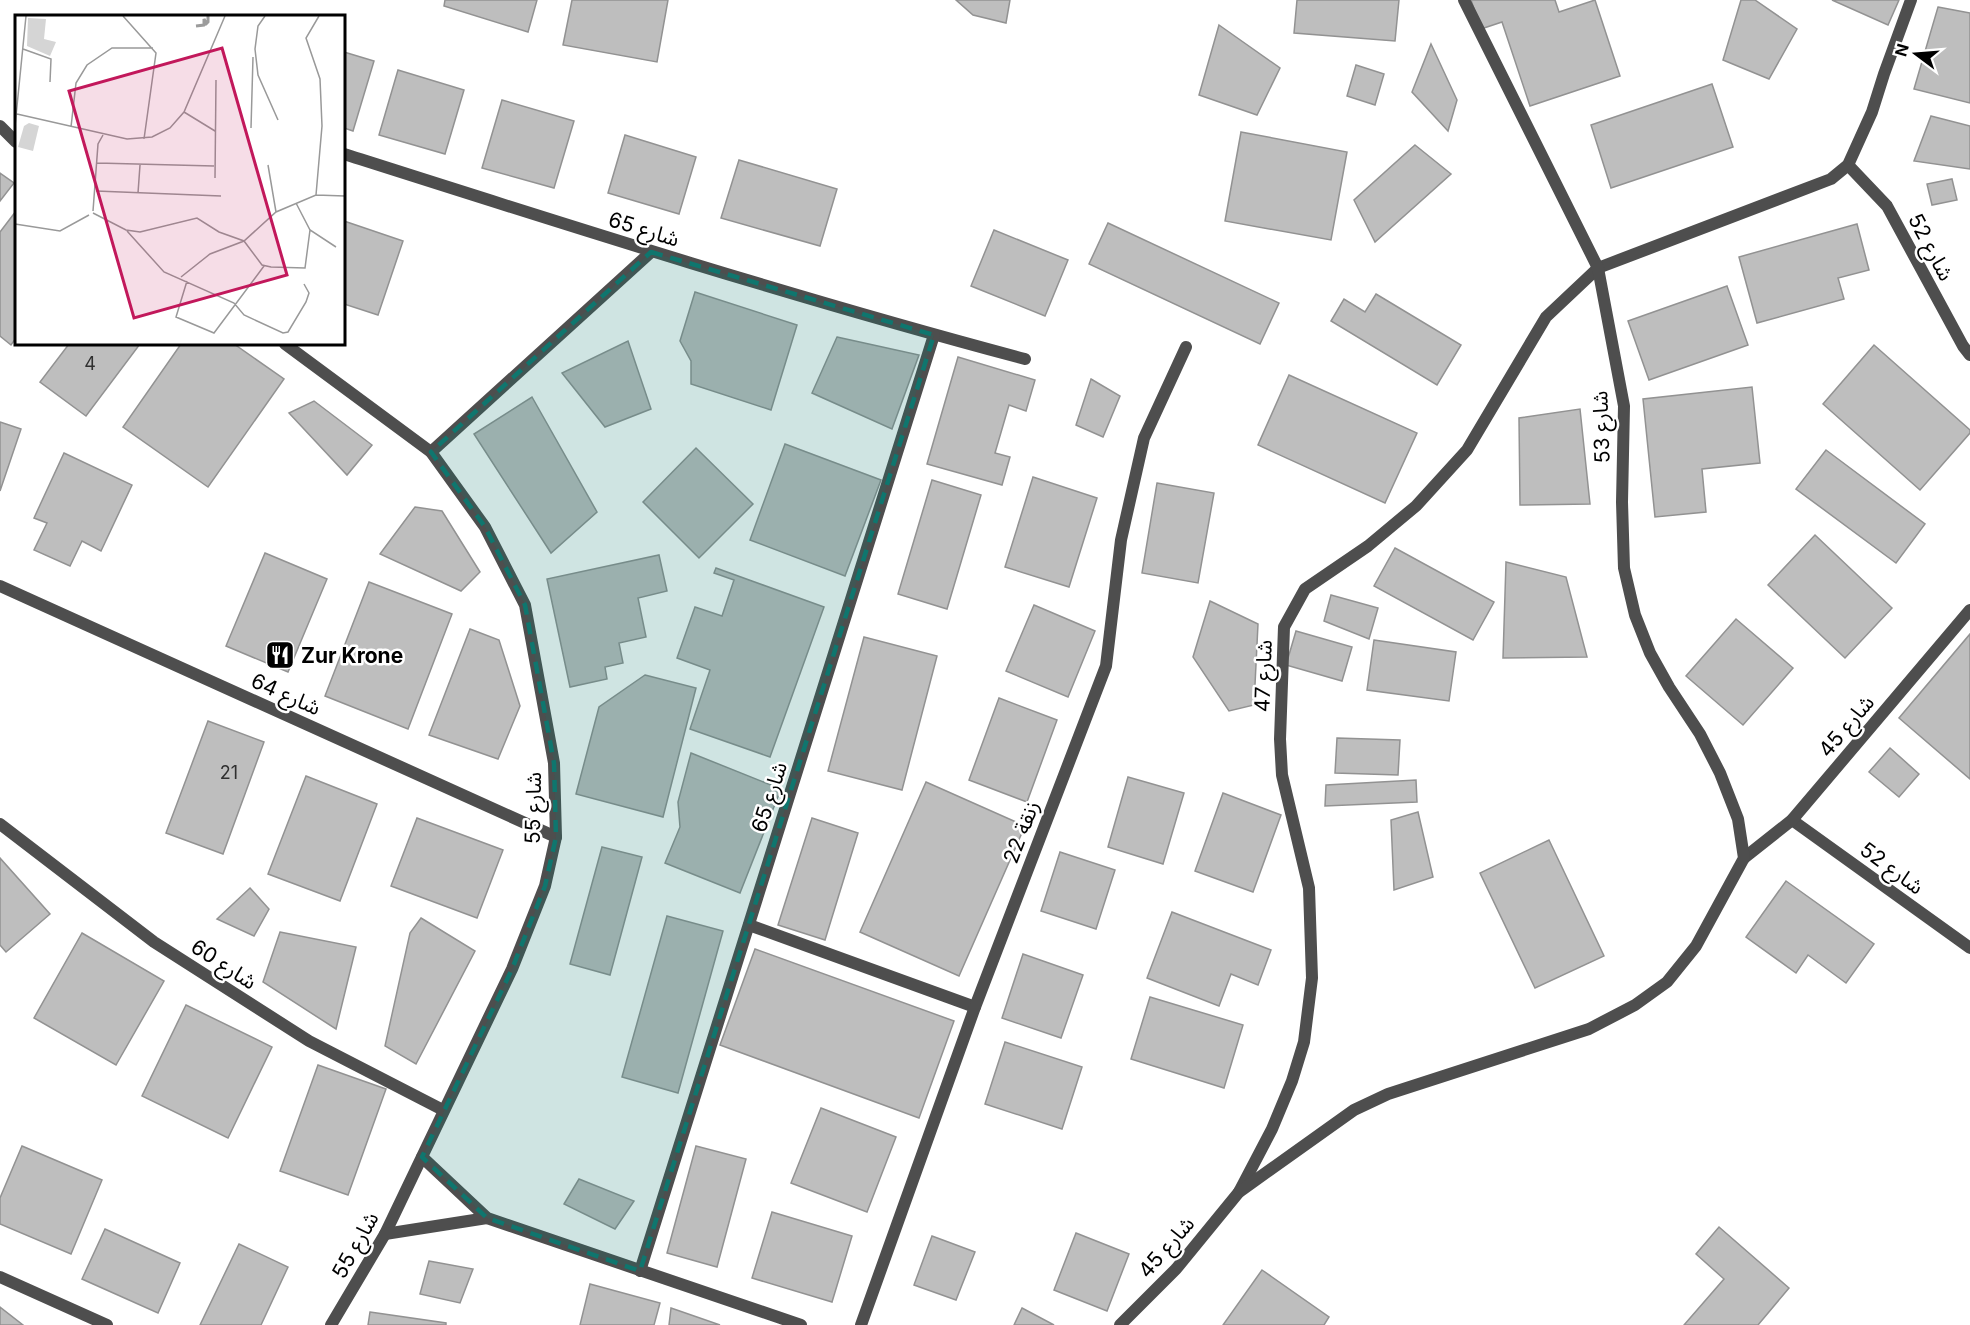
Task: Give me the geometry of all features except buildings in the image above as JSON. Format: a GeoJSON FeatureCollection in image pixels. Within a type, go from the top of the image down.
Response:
{"type":"FeatureCollection","features":[{"type":"Feature","properties":{"kind":"street","name":"شارع 53"},"geometry":{"type":"LineString","coordinates":[[1464,0],[1598,268],[1624,406],[1622,502],[1624,568],[1635,615],[1650,653],[1700,734],[1720,773],[1738,819],[1744,858]]}},
{"type":"Feature","properties":{"kind":"street"},"geometry":{"type":"LineString","coordinates":[[1598,268],[1831,179],[1848,165],[1872,112],[1911,0]]}},
{"type":"Feature","properties":{"kind":"street"},"geometry":{"type":"LineString","coordinates":[[0,126],[15,141]]}},
{"type":"Feature","properties":{"kind":"street","name":"شارع 65"},"geometry":{"type":"LineString","coordinates":[[345,154],[651,252],[934,335],[1025,359]]}},
{"type":"Feature","properties":{"kind":"street","name":"شارع 52"},"geometry":{"type":"LineString","coordinates":[[1848,165],[1887,206],[1970,355]]}},
{"type":"Feature","properties":{"kind":"street"},"geometry":{"type":"LineString","coordinates":[[430,452],[651,252]]}},
{"type":"Feature","properties":{"kind":"street","name":"شارع 47"},"geometry":{"type":"LineString","coordinates":[[1239,1191],[1272,1129],[1292,1081],[1304,1042],[1312,978],[1309,888],[1282,776],[1280,740],[1284,627],[1305,589],[1368,546],[1416,506],[1467,450],[1546,317],[1598,268]]}},
{"type":"Feature","properties":{"kind":"street","name":"شارع 65"},"geometry":{"type":"LineString","coordinates":[[640,1271],[934,335]]}},
{"type":"Feature","properties":{"kind":"street","name":"شارع 55"},"geometry":{"type":"LineString","coordinates":[[286,345],[430,452],[485,527],[525,605],[554,763],[556,837],[545,886],[512,969],[385,1234],[331,1325]]}},
{"type":"Feature","properties":{"kind":"street","name":"زنقة 22"},"geometry":{"type":"LineString","coordinates":[[861,1325],[975,1007],[1106,666],[1121,540],[1144,438],[1186,347]]}},
{"type":"Feature","properties":{"kind":"street","name":"شارع 64"},"geometry":{"type":"LineString","coordinates":[[0,586],[556,837]]}},
{"type":"Feature","properties":{"kind":"street","name":"شارع 45"},"geometry":{"type":"LineString","coordinates":[[1744,858],[1792,820],[1970,610]]}},
{"type":"Feature","properties":{"kind":"street","name":"شارع 52"},"geometry":{"type":"LineString","coordinates":[[1792,820],[1970,948]]}},
{"type":"Feature","properties":{"kind":"street","name":"شارع 60"},"geometry":{"type":"LineString","coordinates":[[0,824],[163,948],[309,1041],[444,1110]]}},
{"type":"Feature","properties":{"kind":"street"},"geometry":{"type":"LineString","coordinates":[[1239,1191],[1354,1110],[1388,1094],[1589,1029],[1635,1005],[1667,982],[1696,946],[1744,858]]}},
{"type":"Feature","properties":{"kind":"street"},"geometry":{"type":"LineString","coordinates":[[749,925],[975,1007]]}},
{"type":"Feature","properties":{"kind":"street"},"geometry":{"type":"LineString","coordinates":[[422,1157],[487,1218],[801,1325]]}},
{"type":"Feature","properties":{"kind":"street","name":"شارع 45"},"geometry":{"type":"LineString","coordinates":[[1120,1325],[1176,1269],[1239,1191]]}},
{"type":"Feature","properties":{"kind":"street"},"geometry":{"type":"LineString","coordinates":[[385,1234],[487,1218]]}},
{"type":"Feature","properties":{"kind":"street"},"geometry":{"type":"LineString","coordinates":[[0,1277],[107,1325]]}},
{"type":"Feature","properties":{"kind":"highlighted area"},"geometry":{"type":"Polygon","coordinates":[[[651,252],[934,335],[640,1271],[487,1218],[422,1157],[512,969],[545,886],[556,837],[554,763],[525,605],[485,527],[431,452],[651,252]]]}},
{"type":"Feature","properties":{"kind":"place","name":"Zur Krone"},"geometry":{"type":"Point","coordinates":[280,655]}}]}
